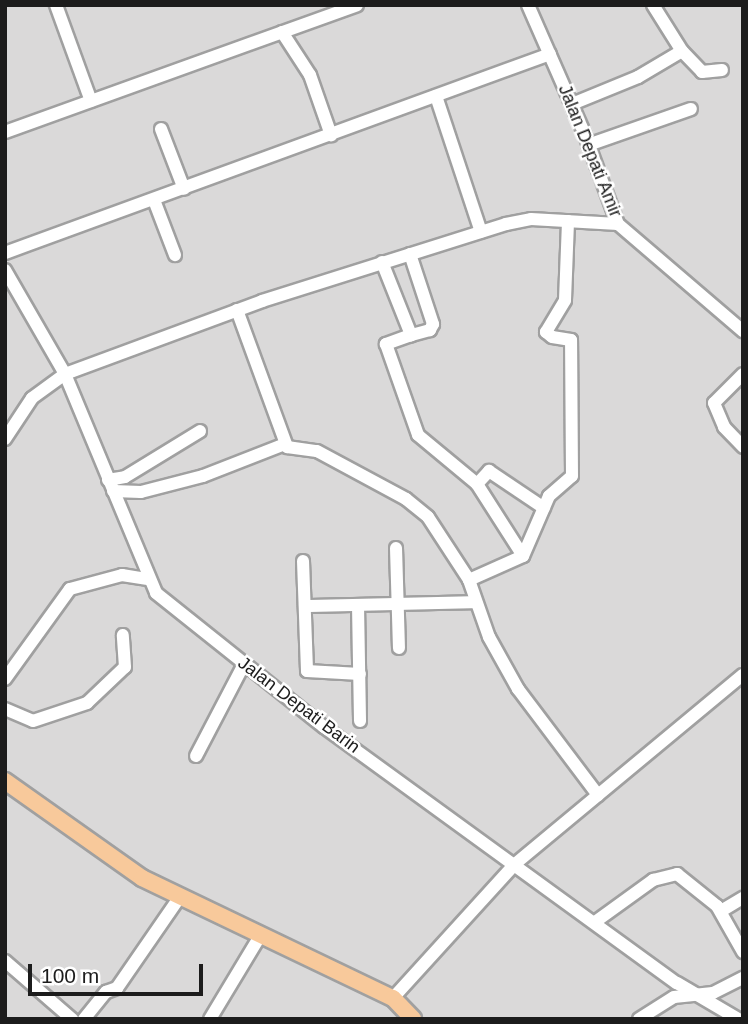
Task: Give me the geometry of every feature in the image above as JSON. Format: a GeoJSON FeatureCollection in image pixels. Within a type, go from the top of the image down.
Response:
{"type":"FeatureCollection","features":[{"type":"Feature","properties":{"kind":"main road"},"geometry":{"type":"LineString","coordinates":[[5,781],[179,898],[393,998],[413,1019]]}},
{"type":"Feature","properties":{"kind":"street"},"geometry":{"type":"LineString","coordinates":[[56,5],[91,101]]}},
{"type":"Feature","properties":{"kind":"street"},"geometry":{"type":"LineString","coordinates":[[5,132],[357,5]]}},
{"type":"Feature","properties":{"kind":"street","name":"Jalan Depati Amir"},"geometry":{"type":"LineString","coordinates":[[528,5],[589,145],[618,224],[743,331]]}},
{"type":"Feature","properties":{"kind":"street"},"geometry":{"type":"LineString","coordinates":[[653,5],[682,51],[702,72],[722,70]]}},
{"type":"Feature","properties":{"kind":"street"},"geometry":{"type":"LineString","coordinates":[[282,32],[310,75],[331,135]]}},
{"type":"Feature","properties":{"kind":"street"},"geometry":{"type":"LineString","coordinates":[[572,104],[630,80],[682,51]]}},
{"type":"Feature","properties":{"kind":"street"},"geometry":{"type":"LineString","coordinates":[[5,253],[550,54]]}},
{"type":"Feature","properties":{"kind":"street"},"geometry":{"type":"LineString","coordinates":[[436,96],[481,232]]}},
{"type":"Feature","properties":{"kind":"street"},"geometry":{"type":"LineString","coordinates":[[589,145],[691,109]]}},
{"type":"Feature","properties":{"kind":"street"},"geometry":{"type":"LineString","coordinates":[[161,129],[184,189]]}},
{"type":"Feature","properties":{"kind":"street"},"geometry":{"type":"LineString","coordinates":[[154,200],[175,255]]}},
{"type":"Feature","properties":{"kind":"street"},"geometry":{"type":"LineString","coordinates":[[5,439],[32,398],[65,374],[237,310],[382,262],[531,219],[618,224]]}},
{"type":"Feature","properties":{"kind":"street"},"geometry":{"type":"LineString","coordinates":[[469,580],[523,556],[551,494],[572,476],[571,340],[551,337],[547,332],[565,300],[568,221]]}},
{"type":"Feature","properties":{"kind":"street"},"geometry":{"type":"LineString","coordinates":[[410,254],[433,324],[430,330],[386,344],[414,428],[477,484],[523,556]]}},
{"type":"Feature","properties":{"kind":"street"},"geometry":{"type":"LineString","coordinates":[[382,262],[411,335]]}},
{"type":"Feature","properties":{"kind":"street","name":"Jalan Depati Barin"},"geometry":{"type":"LineString","coordinates":[[5,271],[65,374],[114,487],[148,579],[167,605],[677,983],[699,993],[738,1019]]}},
{"type":"Feature","properties":{"kind":"street"},"geometry":{"type":"LineString","coordinates":[[237,310],[285,444],[293,450],[325,454],[406,499],[428,517],[469,580],[475,602],[518,689],[597,795]]}},
{"type":"Feature","properties":{"kind":"street"},"geometry":{"type":"LineString","coordinates":[[743,374],[714,403],[724,427],[743,447]]}},
{"type":"Feature","properties":{"kind":"street"},"geometry":{"type":"LineString","coordinates":[[114,487],[125,477],[200,431]]}},
{"type":"Feature","properties":{"kind":"street"},"geometry":{"type":"LineString","coordinates":[[114,487],[141,492],[203,476],[285,444]]}},
{"type":"Feature","properties":{"kind":"street"},"geometry":{"type":"LineString","coordinates":[[477,484],[489,471],[544,508]]}},
{"type":"Feature","properties":{"kind":"street"},"geometry":{"type":"LineString","coordinates":[[396,548],[399,648]]}},
{"type":"Feature","properties":{"kind":"street"},"geometry":{"type":"LineString","coordinates":[[303,561],[308,673],[360,674]]}},
{"type":"Feature","properties":{"kind":"street"},"geometry":{"type":"LineString","coordinates":[[5,679],[71,589],[122,575],[148,579]]}},
{"type":"Feature","properties":{"kind":"street"},"geometry":{"type":"LineString","coordinates":[[306,606],[475,602]]}},
{"type":"Feature","properties":{"kind":"street"},"geometry":{"type":"LineString","coordinates":[[358,605],[360,720]]}},
{"type":"Feature","properties":{"kind":"street"},"geometry":{"type":"LineString","coordinates":[[5,709],[33,722],[87,703],[125,667],[123,635]]}},
{"type":"Feature","properties":{"kind":"street"},"geometry":{"type":"LineString","coordinates":[[196,755],[244,664]]}},
{"type":"Feature","properties":{"kind":"street"},"geometry":{"type":"LineString","coordinates":[[393,998],[515,864],[743,675]]}},
{"type":"Feature","properties":{"kind":"street"},"geometry":{"type":"LineString","coordinates":[[595,922],[653,880],[670,875],[686,877],[721,911],[743,952]]}},
{"type":"Feature","properties":{"kind":"street"},"geometry":{"type":"LineString","coordinates":[[84,1019],[106,992],[117,988],[179,898]]}},
{"type":"Feature","properties":{"kind":"street"},"geometry":{"type":"LineString","coordinates":[[721,911],[743,898]]}},
{"type":"Feature","properties":{"kind":"street"},"geometry":{"type":"LineString","coordinates":[[210,1019],[260,936]]}},
{"type":"Feature","properties":{"kind":"street"},"geometry":{"type":"LineString","coordinates":[[5,961],[72,1019]]}},
{"type":"Feature","properties":{"kind":"street"},"geometry":{"type":"LineString","coordinates":[[639,1019],[674,997],[718,991],[743,978]]}},
{"type":"Feature","properties":{"kind":"shaded area"},"geometry":{"type":"Polygon","coordinates":[[[5,5],[743,5],[743,1019],[5,1019],[5,5]]]}}]}
